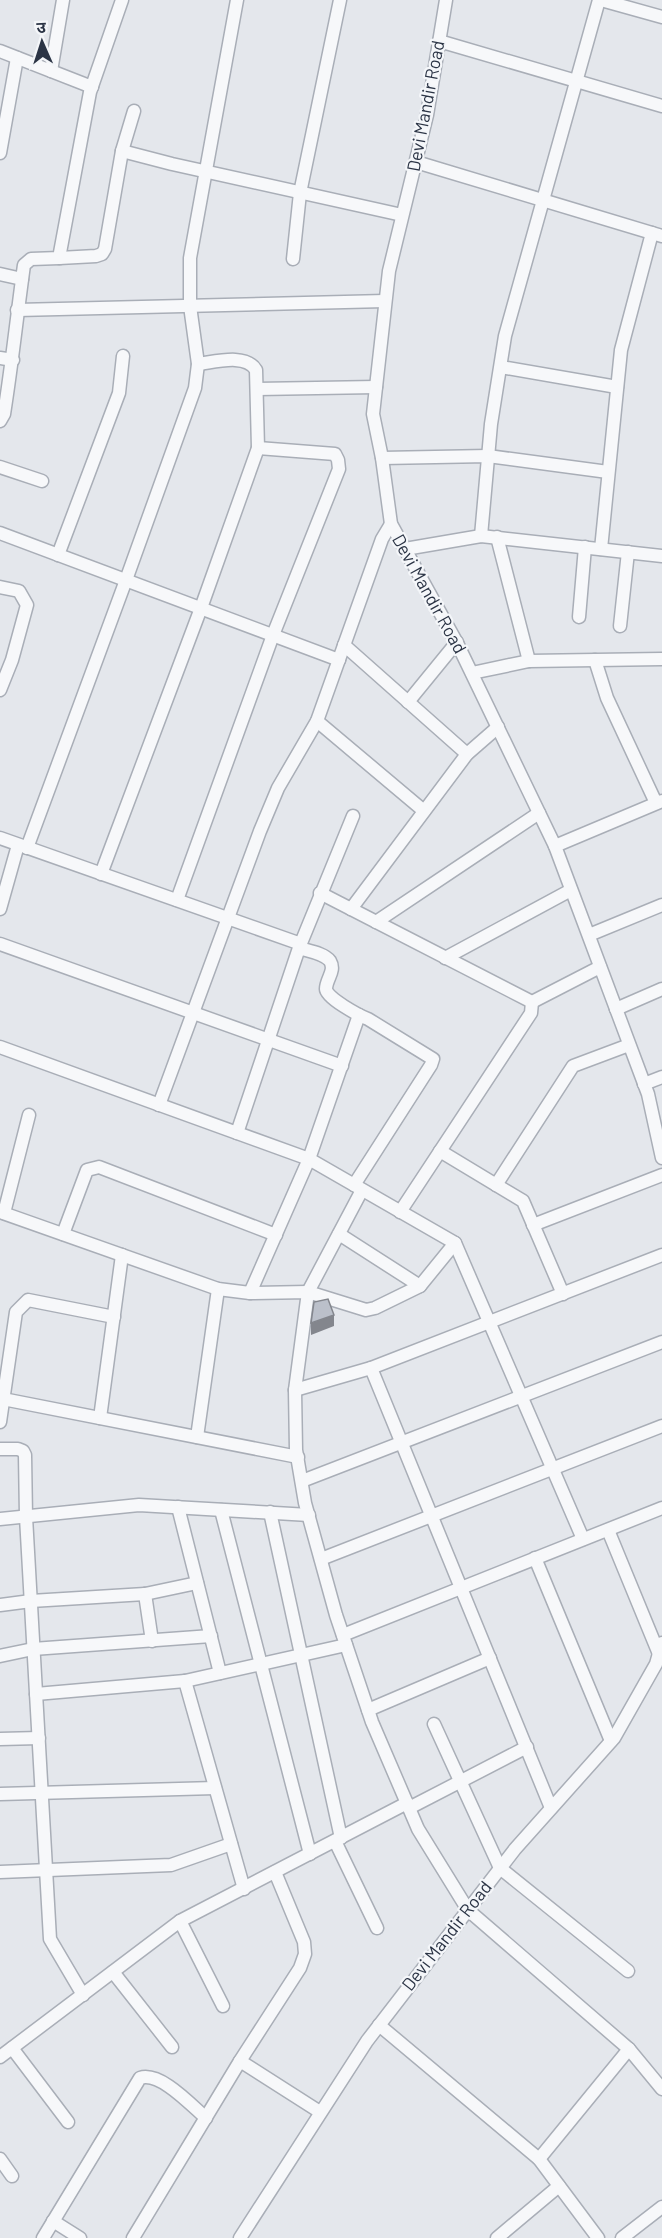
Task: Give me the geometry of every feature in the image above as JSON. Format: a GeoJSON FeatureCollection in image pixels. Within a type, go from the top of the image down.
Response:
{"type":"FeatureCollection","features":[{"type":"Feature","properties":{"kind":"street"},"geometry":{"type":"LineString","coordinates":[[51,71],[63,0]]}},
{"type":"Feature","properties":{"kind":"street"},"geometry":{"type":"LineString","coordinates":[[59,258],[92,87],[122,0]]}},
{"type":"Feature","properties":{"kind":"street"},"geometry":{"type":"LineString","coordinates":[[0,909],[22,846],[126,580],[195,388],[198,364],[190,306],[190,258],[237,0]]}},
{"type":"Feature","properties":{"kind":"street"},"geometry":{"type":"LineString","coordinates":[[293,259],[300,193],[340,0]]}},
{"type":"Feature","properties":{"kind":"street","name":"Devi Mandir Road"},"geometry":{"type":"LineString","coordinates":[[446,0],[427,115],[389,271],[385,301],[374,414],[391,524],[457,642],[555,846],[644,1084],[662,1158]]}},
{"type":"Feature","properties":{"kind":"street"},"geometry":{"type":"LineString","coordinates":[[481,536],[488,456],[505,336],[600,0],[662,17]]}},
{"type":"Feature","properties":{"kind":"street"},"geometry":{"type":"LineString","coordinates":[[439,41],[662,106]]}},
{"type":"Feature","properties":{"kind":"street"},"geometry":{"type":"LineString","coordinates":[[0,51],[92,87]]}},
{"type":"Feature","properties":{"kind":"street"},"geometry":{"type":"LineString","coordinates":[[0,153],[17,58]]}},
{"type":"Feature","properties":{"kind":"street"},"geometry":{"type":"LineString","coordinates":[[0,421],[4,414],[13,360],[24,265],[31,259],[102,254],[105,249],[122,151],[134,111]]}},
{"type":"Feature","properties":{"kind":"street"},"geometry":{"type":"LineString","coordinates":[[122,151],[402,215]]}},
{"type":"Feature","properties":{"kind":"street"},"geometry":{"type":"LineString","coordinates":[[416,162],[657,235],[621,350],[601,549]]}},
{"type":"Feature","properties":{"kind":"street"},"geometry":{"type":"LineString","coordinates":[[0,274],[22,279]]}},
{"type":"Feature","properties":{"kind":"street"},"geometry":{"type":"LineString","coordinates":[[17,310],[385,301]]}},
{"type":"Feature","properties":{"kind":"street"},"geometry":{"type":"LineString","coordinates":[[58,555],[119,393],[123,356]]}},
{"type":"Feature","properties":{"kind":"street"},"geometry":{"type":"LineString","coordinates":[[0,358],[13,360]]}},
{"type":"Feature","properties":{"kind":"street"},"geometry":{"type":"LineString","coordinates":[[101,874],[201,608],[258,448],[256,370],[252,363],[244,360],[198,364]]}},
{"type":"Feature","properties":{"kind":"street"},"geometry":{"type":"LineString","coordinates":[[501,367],[617,387]]}},
{"type":"Feature","properties":{"kind":"street"},"geometry":{"type":"LineString","coordinates":[[257,390],[376,387]]}},
{"type":"Feature","properties":{"kind":"street"},"geometry":{"type":"LineString","coordinates":[[177,900],[273,635],[339,469],[335,454],[258,448]]}},
{"type":"Feature","properties":{"kind":"street"},"geometry":{"type":"LineString","coordinates":[[382,458],[488,456],[608,472]]}},
{"type":"Feature","properties":{"kind":"street"},"geometry":{"type":"LineString","coordinates":[[0,467],[42,481]]}},
{"type":"Feature","properties":{"kind":"street"},"geometry":{"type":"LineString","coordinates":[[159,1105],[278,788],[317,721],[382,539],[391,524]]}},
{"type":"Feature","properties":{"kind":"street"},"geometry":{"type":"LineString","coordinates":[[0,533],[339,660]]}},
{"type":"Feature","properties":{"kind":"street"},"geometry":{"type":"LineString","coordinates":[[405,549],[481,536],[662,556]]}},
{"type":"Feature","properties":{"kind":"street"},"geometry":{"type":"LineString","coordinates":[[497,537],[529,661]]}},
{"type":"Feature","properties":{"kind":"street"},"geometry":{"type":"LineString","coordinates":[[579,617],[585,548]]}},
{"type":"Feature","properties":{"kind":"street"},"geometry":{"type":"LineString","coordinates":[[620,626],[628,552]]}},
{"type":"Feature","properties":{"kind":"street"},"geometry":{"type":"LineString","coordinates":[[0,587],[20,591],[27,605],[12,660],[0,690]]}},
{"type":"Feature","properties":{"kind":"street"},"geometry":{"type":"LineString","coordinates":[[408,702],[457,642]]}},
{"type":"Feature","properties":{"kind":"street"},"geometry":{"type":"LineString","coordinates":[[344,645],[467,754]]}},
{"type":"Feature","properties":{"kind":"street"},"geometry":{"type":"LineString","coordinates":[[472,673],[529,661],[662,659]]}},
{"type":"Feature","properties":{"kind":"street"},"geometry":{"type":"LineString","coordinates":[[555,846],[659,802],[607,698],[595,660]]}},
{"type":"Feature","properties":{"kind":"street"},"geometry":{"type":"LineString","coordinates":[[317,721],[424,811]]}},
{"type":"Feature","properties":{"kind":"street"},"geometry":{"type":"LineString","coordinates":[[351,909],[467,754],[498,727]]}},
{"type":"Feature","properties":{"kind":"street"},"geometry":{"type":"LineString","coordinates":[[376,922],[539,813]]}},
{"type":"Feature","properties":{"kind":"street"},"geometry":{"type":"LineString","coordinates":[[237,1133],[300,946],[353,816]]}},
{"type":"Feature","properties":{"kind":"street"},"geometry":{"type":"LineString","coordinates":[[0,838],[228,918],[326,957],[332,968],[326,989],[328,995],[433,1059],[358,1187],[339,1234],[308,1292],[295,1390],[297,1457],[309,1515],[344,1640],[368,1710],[418,1829],[468,1910],[629,2049],[662,2089]]}},
{"type":"Feature","properties":{"kind":"street"},"geometry":{"type":"LineString","coordinates":[[445,958],[572,890]]}},
{"type":"Feature","properties":{"kind":"street"},"geometry":{"type":"LineString","coordinates":[[320,893],[532,1002]]}},
{"type":"Feature","properties":{"kind":"street"},"geometry":{"type":"LineString","coordinates":[[589,935],[662,904]]}},
{"type":"Feature","properties":{"kind":"street"},"geometry":{"type":"LineString","coordinates":[[0,944],[342,1066]]}},
{"type":"Feature","properties":{"kind":"street"},"geometry":{"type":"LineString","coordinates":[[532,1002],[600,967]]}},
{"type":"Feature","properties":{"kind":"street"},"geometry":{"type":"LineString","coordinates":[[616,1009],[662,989]]}},
{"type":"Feature","properties":{"kind":"street"},"geometry":{"type":"LineString","coordinates":[[400,1212],[531,1013],[532,1002]]}},
{"type":"Feature","properties":{"kind":"street"},"geometry":{"type":"LineString","coordinates":[[250,1293],[309,1159],[359,1015]]}},
{"type":"Feature","properties":{"kind":"street"},"geometry":{"type":"LineString","coordinates":[[496,1185],[573,1066],[629,1045]]}},
{"type":"Feature","properties":{"kind":"street"},"geometry":{"type":"LineString","coordinates":[[0,1047],[309,1159],[455,1244],[583,1539]]}},
{"type":"Feature","properties":{"kind":"street"},"geometry":{"type":"LineString","coordinates":[[644,1084],[662,1077]]}},
{"type":"Feature","properties":{"kind":"street"},"geometry":{"type":"LineString","coordinates":[[29,1114],[2,1212],[218,1289],[250,1293],[308,1292],[366,1310],[375,1308],[420,1286],[455,1244]]}},
{"type":"Feature","properties":{"kind":"street"},"geometry":{"type":"LineString","coordinates":[[440,1151],[523,1202],[563,1294]]}},
{"type":"Feature","properties":{"kind":"street"},"geometry":{"type":"LineString","coordinates":[[63,1234],[87,1170],[99,1167],[276,1235]]}},
{"type":"Feature","properties":{"kind":"street"},"geometry":{"type":"LineString","coordinates":[[533,1225],[662,1175]]}},
{"type":"Feature","properties":{"kind":"street"},"geometry":{"type":"LineString","coordinates":[[339,1234],[420,1286]]}},
{"type":"Feature","properties":{"kind":"street"},"geometry":{"type":"LineString","coordinates":[[100,1418],[122,1255]]}},
{"type":"Feature","properties":{"kind":"street"},"geometry":{"type":"LineString","coordinates":[[295,1390],[370,1368],[662,1256]]}},
{"type":"Feature","properties":{"kind":"street"},"geometry":{"type":"LineString","coordinates":[[197,1437],[218,1289]]}},
{"type":"Feature","properties":{"kind":"street"},"geometry":{"type":"LineString","coordinates":[[0,1422],[16,1312],[28,1299],[114,1317]]}},
{"type":"Feature","properties":{"kind":"street"},"geometry":{"type":"LineString","coordinates":[[302,1481],[662,1342]]}},
{"type":"Feature","properties":{"kind":"street"},"geometry":{"type":"LineString","coordinates":[[370,1368],[551,1808]]}},
{"type":"Feature","properties":{"kind":"street"},"geometry":{"type":"LineString","coordinates":[[3,1399],[297,1457]]}},
{"type":"Feature","properties":{"kind":"street"},"geometry":{"type":"LineString","coordinates":[[321,1559],[662,1426]]}},
{"type":"Feature","properties":{"kind":"street"},"geometry":{"type":"LineString","coordinates":[[0,1449],[23,1451],[50,1939],[83,1995]]}},
{"type":"Feature","properties":{"kind":"street"},"geometry":{"type":"LineString","coordinates":[[0,1519],[139,1505],[309,1515]]}},
{"type":"Feature","properties":{"kind":"street"},"geometry":{"type":"LineString","coordinates":[[178,1507],[220,1673]]}},
{"type":"Feature","properties":{"kind":"street"},"geometry":{"type":"LineString","coordinates":[[36,1694],[185,1682],[301,1655],[344,1640],[462,1588],[662,1508]]}},
{"type":"Feature","properties":{"kind":"street"},"geometry":{"type":"LineString","coordinates":[[221,1510],[310,1854]]}},
{"type":"Feature","properties":{"kind":"street"},"geometry":{"type":"LineString","coordinates":[[270,1512],[338,1839],[377,1928]]}},
{"type":"Feature","properties":{"kind":"street"},"geometry":{"type":"LineString","coordinates":[[608,1530],[660,1649]]}},
{"type":"Feature","properties":{"kind":"street"},"geometry":{"type":"LineString","coordinates":[[535,1558],[611,1741]]}},
{"type":"Feature","properties":{"kind":"street"},"geometry":{"type":"LineString","coordinates":[[0,1605],[145,1594],[197,1583]]}},
{"type":"Feature","properties":{"kind":"street"},"geometry":{"type":"LineString","coordinates":[[145,1594],[152,1641]]}},
{"type":"Feature","properties":{"kind":"street"},"geometry":{"type":"LineString","coordinates":[[0,1656],[33,1649],[211,1636]]}},
{"type":"Feature","properties":{"kind":"street","name":"Devi Mandir Road"},"geometry":{"type":"LineString","coordinates":[[240,2238],[320,2112],[379,2025],[500,1868],[611,1741],[656,1664],[660,1649]]}},
{"type":"Feature","properties":{"kind":"street"},"geometry":{"type":"LineString","coordinates":[[368,1710],[490,1658]]}},
{"type":"Feature","properties":{"kind":"street"},"geometry":{"type":"LineString","coordinates":[[185,1682],[244,1888]]}},
{"type":"Feature","properties":{"kind":"street"},"geometry":{"type":"LineString","coordinates":[[434,1724],[500,1868],[628,1971]]}},
{"type":"Feature","properties":{"kind":"street"},"geometry":{"type":"LineString","coordinates":[[0,1739],[39,1738]]}},
{"type":"Feature","properties":{"kind":"street"},"geometry":{"type":"LineString","coordinates":[[0,2057],[180,1921],[338,1839],[527,1747]]}},
{"type":"Feature","properties":{"kind":"street"},"geometry":{"type":"LineString","coordinates":[[0,1794],[215,1788]]}},
{"type":"Feature","properties":{"kind":"street"},"geometry":{"type":"LineString","coordinates":[[0,1872],[171,1866],[231,1844]]}},
{"type":"Feature","properties":{"kind":"street"},"geometry":{"type":"LineString","coordinates":[[133,2238],[240,2061],[300,1968],[305,1954],[304,1942],[275,1872]]}},
{"type":"Feature","properties":{"kind":"street"},"geometry":{"type":"LineString","coordinates":[[180,1921],[223,2006]]}},
{"type":"Feature","properties":{"kind":"street"},"geometry":{"type":"LineString","coordinates":[[112,1972],[172,2047]]}},
{"type":"Feature","properties":{"kind":"street"},"geometry":{"type":"LineString","coordinates":[[379,2025],[539,2159],[598,2238]]}},
{"type":"Feature","properties":{"kind":"street"},"geometry":{"type":"LineString","coordinates":[[12,2048],[68,2122]]}},
{"type":"Feature","properties":{"kind":"street"},"geometry":{"type":"LineString","coordinates":[[539,2159],[629,2049]]}},
{"type":"Feature","properties":{"kind":"street"},"geometry":{"type":"LineString","coordinates":[[240,2061],[320,2112]]}},
{"type":"Feature","properties":{"kind":"street"},"geometry":{"type":"LineString","coordinates":[[43,2238],[140,2078],[146,2076],[159,2078],[206,2118]]}},
{"type":"Feature","properties":{"kind":"street"},"geometry":{"type":"LineString","coordinates":[[0,2159],[12,2176]]}},
{"type":"Feature","properties":{"kind":"street"},"geometry":{"type":"LineString","coordinates":[[497,2238],[559,2187]]}},
{"type":"Feature","properties":{"kind":"street"},"geometry":{"type":"LineString","coordinates":[[622,2238],[662,2207]]}},
{"type":"Feature","properties":{"kind":"street"},"geometry":{"type":"LineString","coordinates":[[53,2221],[80,2238]]}},
{"type":"Feature","properties":{"kind":"building"},"geometry":{"type":"Polygon","coordinates":[[[328,1299],[334,1315],[311,1323],[314,1302],[328,1299]]]}}]}
